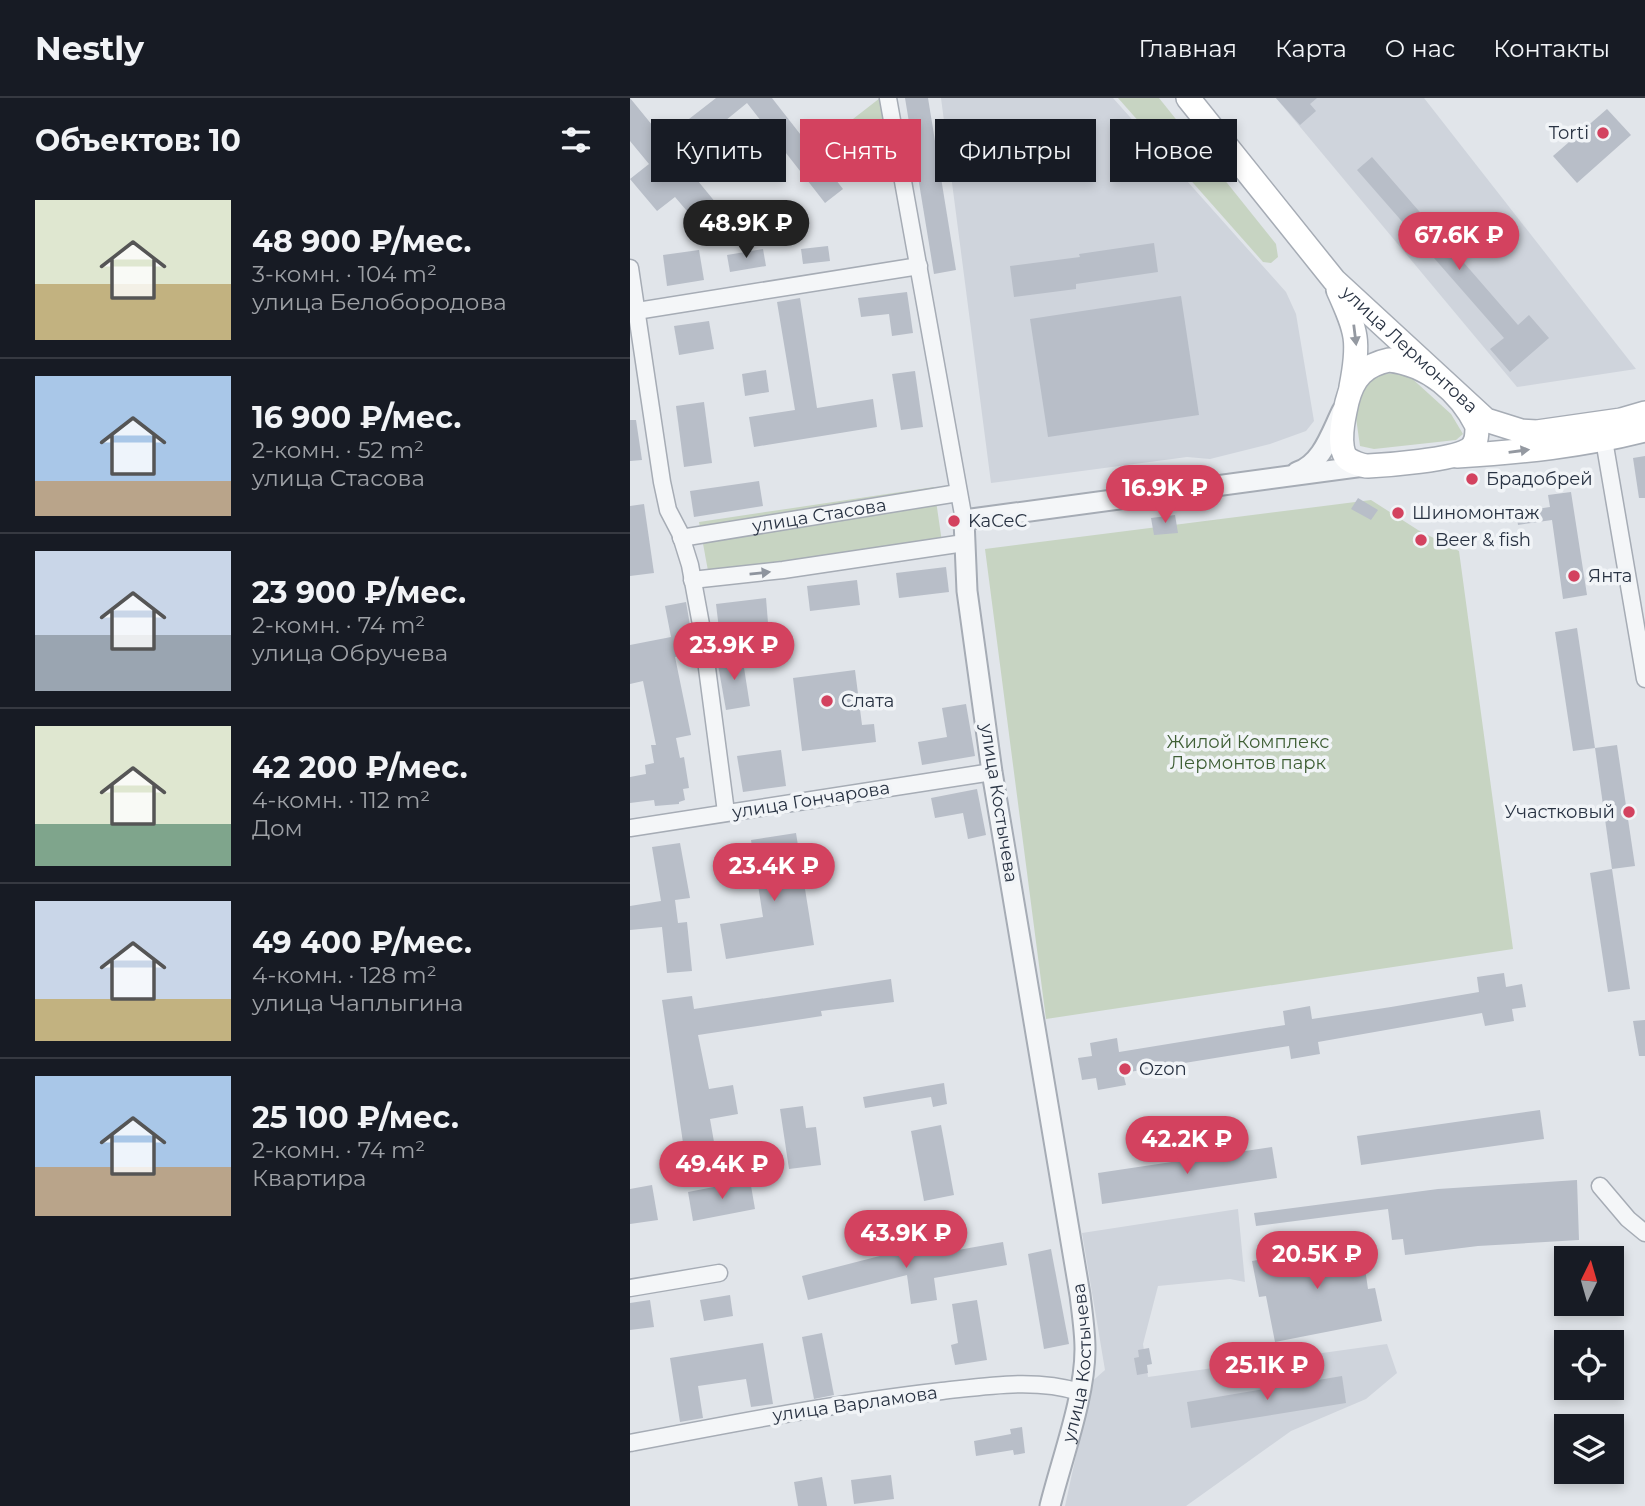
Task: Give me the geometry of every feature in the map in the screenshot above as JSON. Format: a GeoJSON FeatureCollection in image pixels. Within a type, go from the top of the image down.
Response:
{"type":"FeatureCollection","features":[{"type":"Feature","properties":{"kind":"main road","name":"улица Лермонтова"},"geometry":{"type":"LineString","coordinates":[[1188,98],[1334,280],[1486,420],[1521,431],[1537,432],[1621,420],[1645,413]]}},
{"type":"Feature","properties":{"kind":"main road","name":"улица Лермонтова"},"geometry":{"type":"LineString","coordinates":[[1334,280],[1356,329],[1356,358],[1349,394]]}},
{"type":"Feature","properties":{"kind":"main road"},"geometry":{"type":"LineString","coordinates":[[1451,456],[1468,450],[1475,444],[1477,435],[1473,418],[1452,390],[1425,370],[1406,362],[1389,360],[1373,364],[1359,376],[1349,394],[1343,420],[1342,449],[1347,459],[1364,466],[1507,453],[1604,440],[1645,430]]}},
{"type":"Feature","properties":{"kind":"street","name":"улица Костычева"},"geometry":{"type":"LineString","coordinates":[[888,98],[964,520],[967,591],[992,772],[1080,1295],[1085,1350],[1080,1392],[1050,1506]]}},
{"type":"Feature","properties":{"kind":"street"},"geometry":{"type":"LineString","coordinates":[[633,311],[919,266]]}},
{"type":"Feature","properties":{"kind":"street"},"geometry":{"type":"LineString","coordinates":[[630,268],[633,311],[662,482],[668,510],[687,553],[702,630],[726,813]]}},
{"type":"Feature","properties":{"kind":"street","name":"улица Лермонтова"},"geometry":{"type":"LineString","coordinates":[[1283,477],[1307,469],[1318,457],[1349,394]]}},
{"type":"Feature","properties":{"kind":"street"},"geometry":{"type":"LineString","coordinates":[[1604,440],[1645,679]]}},
{"type":"Feature","properties":{"kind":"street"},"geometry":{"type":"LineString","coordinates":[[964,520],[1364,466]]}},
{"type":"Feature","properties":{"kind":"street","name":"улица Стасова"},"geometry":{"type":"LineString","coordinates":[[681,538],[958,493]]}},
{"type":"Feature","properties":{"kind":"street"},"geometry":{"type":"LineString","coordinates":[[692,580],[783,570],[964,543]]}},
{"type":"Feature","properties":{"kind":"street","name":"улица Гончарова"},"geometry":{"type":"LineString","coordinates":[[630,828],[992,772]]}},
{"type":"Feature","properties":{"kind":"street"},"geometry":{"type":"LineString","coordinates":[[1600,1186],[1628,1219],[1645,1233]]}},
{"type":"Feature","properties":{"kind":"street"},"geometry":{"type":"LineString","coordinates":[[630,1288],[719,1273]]}},
{"type":"Feature","properties":{"kind":"street","name":"улица Варламова"},"geometry":{"type":"LineString","coordinates":[[630,1443],[745,1420],[912,1394],[1009,1384],[1057,1385],[1080,1392]]}},
{"type":"Feature","properties":{"kind":"shaded area"},"geometry":{"type":"Polygon","coordinates":[[[941,98],[1113,98],[1132,119],[1110,119],[1110,182],[1188,182],[1286,292],[1296,314],[1314,421],[1306,431],[1270,444],[1210,459],[1187,457],[991,483],[952,182],[1096,182],[1096,119],[944,119],[941,98]]]}},
{"type":"Feature","properties":{"kind":"shaded area"},"geometry":{"type":"Polygon","coordinates":[[[1276,98],[1424,98],[1636,369],[1517,387],[1276,98]]]}},
{"type":"Feature","properties":{"kind":"shaded area"},"geometry":{"type":"Polygon","coordinates":[[[1238,1209],[1245,1282],[1230,1279],[1158,1286],[1143,1344],[1148,1377],[1387,1344],[1397,1373],[1366,1399],[1291,1431],[1186,1506],[1065,1506],[1090,1391],[1089,1384],[1105,1370],[1082,1233],[1238,1209]]]}},
{"type":"Feature","properties":{"kind":"green space"},"geometry":{"type":"Polygon","coordinates":[[[880,98],[888,98],[892,119],[853,119],[880,98]]]}},
{"type":"Feature","properties":{"kind":"green space"},"geometry":{"type":"Polygon","coordinates":[[[1118,98],[1159,98],[1176,119],[1137,119],[1118,98]]]}},
{"type":"Feature","properties":{"kind":"green space"},"geometry":{"type":"Polygon","coordinates":[[[1192,182],[1226,182],[1276,244],[1278,257],[1271,263],[1263,262],[1192,182]]]}},
{"type":"Feature","properties":{"kind":"green space"},"geometry":{"type":"Polygon","coordinates":[[[1374,373],[1407,374],[1451,414],[1463,434],[1456,440],[1374,449],[1360,446],[1354,404],[1374,373]]]}},
{"type":"Feature","properties":{"kind":"green space"},"geometry":{"type":"Polygon","coordinates":[[[934,487],[943,549],[711,587],[699,522],[934,487]]]}},
{"type":"Feature","properties":{"kind":"green space","name":"Жилой Комплекс Лермонтов парк"},"geometry":{"type":"Polygon","coordinates":[[[1371,500],[1418,530],[1459,551],[1513,949],[1046,1019],[985,549],[1371,500]]]}},
{"type":"Feature","properties":{"kind":"building"},"geometry":{"type":"Polygon","coordinates":[[[630,98],[651,124],[651,182],[699,182],[725,214],[704,231],[675,197],[657,211],[630,179],[649,164],[630,141],[630,98]]]}},
{"type":"Feature","properties":{"kind":"building"},"geometry":{"type":"Polygon","coordinates":[[[716,98],[772,98],[800,134],[800,171],[786,153],[786,119],[759,119],[747,103],[727,119],[689,119],[716,98]]]}},
{"type":"Feature","properties":{"kind":"building"},"geometry":{"type":"Polygon","coordinates":[[[905,98],[928,98],[935,141],[935,182],[942,182],[956,270],[934,274],[919,182],[921,182],[921,119],[908,119],[905,98]]]}},
{"type":"Feature","properties":{"kind":"building"},"geometry":{"type":"Polygon","coordinates":[[[1276,98],[1317,98],[1310,104],[1316,111],[1300,125],[1276,98]]]}},
{"type":"Feature","properties":{"kind":"building"},"geometry":{"type":"Polygon","coordinates":[[[1607,109],[1631,135],[1577,183],[1553,156],[1607,109]]]}},
{"type":"Feature","properties":{"kind":"building"},"geometry":{"type":"Polygon","coordinates":[[[1372,157],[1518,325],[1529,315],[1549,338],[1510,372],[1490,349],[1504,338],[1357,170],[1372,157]]]}},
{"type":"Feature","properties":{"kind":"building"},"geometry":{"type":"Polygon","coordinates":[[[809,182],[838,182],[843,189],[825,203],[809,182]]]}},
{"type":"Feature","properties":{"kind":"building"},"geometry":{"type":"Polygon","coordinates":[[[1154,243],[1158,272],[1076,284],[1076,289],[1014,297],[1010,266],[1080,257],[1079,254],[1154,243]]]}},
{"type":"Feature","properties":{"kind":"building"},"geometry":{"type":"Polygon","coordinates":[[[828,246],[830,261],[803,264],[801,249],[828,246]]]}},
{"type":"Feature","properties":{"kind":"building"},"geometry":{"type":"Polygon","coordinates":[[[763,249],[766,266],[730,272],[727,255],[763,249]]]}},
{"type":"Feature","properties":{"kind":"building"},"geometry":{"type":"Polygon","coordinates":[[[699,250],[704,280],[667,286],[663,255],[699,250]]]}},
{"type":"Feature","properties":{"kind":"building"},"geometry":{"type":"Polygon","coordinates":[[[907,292],[913,333],[892,336],[889,314],[861,317],[858,298],[907,292]]]}},
{"type":"Feature","properties":{"kind":"building"},"geometry":{"type":"Polygon","coordinates":[[[1181,296],[1199,415],[1048,437],[1030,319],[1181,296]]]}},
{"type":"Feature","properties":{"kind":"building"},"geometry":{"type":"Polygon","coordinates":[[[800,298],[817,408],[873,399],[877,427],[754,447],[749,417],[795,410],[777,302],[800,298]]]}},
{"type":"Feature","properties":{"kind":"building"},"geometry":{"type":"Polygon","coordinates":[[[709,321],[714,349],[679,355],[674,326],[709,321]]]}},
{"type":"Feature","properties":{"kind":"building"},"geometry":{"type":"Polygon","coordinates":[[[766,370],[769,392],[745,396],[742,374],[766,370]]]}},
{"type":"Feature","properties":{"kind":"building"},"geometry":{"type":"Polygon","coordinates":[[[915,371],[923,427],[901,430],[892,374],[915,371]]]}},
{"type":"Feature","properties":{"kind":"building"},"geometry":{"type":"Polygon","coordinates":[[[704,402],[712,463],[684,467],[676,406],[704,402]]]}},
{"type":"Feature","properties":{"kind":"building"},"geometry":{"type":"Polygon","coordinates":[[[630,420],[636,420],[642,460],[630,461],[630,420]]]}},
{"type":"Feature","properties":{"kind":"building"},"geometry":{"type":"Polygon","coordinates":[[[1645,456],[1645,498],[1639,498],[1633,458],[1645,456]]]}},
{"type":"Feature","properties":{"kind":"building"},"geometry":{"type":"Polygon","coordinates":[[[759,481],[763,506],[694,517],[690,491],[759,481]]]}},
{"type":"Feature","properties":{"kind":"building"},"geometry":{"type":"Polygon","coordinates":[[[1571,492],[1587,595],[1563,599],[1552,520],[1518,525],[1516,512],[1550,507],[1548,495],[1571,492]]]}},
{"type":"Feature","properties":{"kind":"building"},"geometry":{"type":"Polygon","coordinates":[[[1358,498],[1378,510],[1371,520],[1351,509],[1358,498]]]}},
{"type":"Feature","properties":{"kind":"building"},"geometry":{"type":"Polygon","coordinates":[[[644,504],[654,573],[630,576],[630,506],[644,504]]]}},
{"type":"Feature","properties":{"kind":"building"},"geometry":{"type":"Polygon","coordinates":[[[1175,515],[1178,533],[1154,535],[1151,518],[1175,515]]]}},
{"type":"Feature","properties":{"kind":"building"},"geometry":{"type":"Polygon","coordinates":[[[946,567],[949,592],[899,598],[896,573],[946,567]]]}},
{"type":"Feature","properties":{"kind":"building"},"geometry":{"type":"Polygon","coordinates":[[[857,580],[860,605],[810,611],[807,586],[857,580]]]}},
{"type":"Feature","properties":{"kind":"building"},"geometry":{"type":"Polygon","coordinates":[[[766,598],[768,623],[719,629],[716,604],[766,598]]]}},
{"type":"Feature","properties":{"kind":"building"},"geometry":{"type":"Polygon","coordinates":[[[686,602],[695,654],[675,657],[691,735],[676,738],[680,758],[684,757],[689,788],[683,789],[685,800],[679,804],[655,806],[654,800],[630,803],[630,777],[646,774],[645,765],[654,763],[651,745],[656,745],[643,681],[630,684],[630,645],[671,637],[665,606],[686,602]]]}},
{"type":"Feature","properties":{"kind":"building"},"geometry":{"type":"Polygon","coordinates":[[[1577,628],[1595,748],[1573,751],[1555,632],[1577,628]]]}},
{"type":"Feature","properties":{"kind":"building"},"geometry":{"type":"Polygon","coordinates":[[[742,655],[750,706],[726,710],[717,659],[742,655]]]}},
{"type":"Feature","properties":{"kind":"building","name":"Слата"},"geometry":{"type":"Polygon","coordinates":[[[855,670],[862,725],[874,724],[876,742],[802,751],[793,678],[855,670]]]}},
{"type":"Feature","properties":{"kind":"building"},"geometry":{"type":"Polygon","coordinates":[[[966,704],[975,756],[922,765],[918,742],[947,737],[942,708],[966,704]]]}},
{"type":"Feature","properties":{"kind":"building"},"geometry":{"type":"Polygon","coordinates":[[[1617,745],[1635,866],[1612,869],[1595,748],[1617,745]]]}},
{"type":"Feature","properties":{"kind":"building"},"geometry":{"type":"Polygon","coordinates":[[[781,750],[786,786],[743,792],[737,756],[781,750]]]}},
{"type":"Feature","properties":{"kind":"building"},"geometry":{"type":"Polygon","coordinates":[[[977,789],[986,835],[968,839],[963,813],[935,818],[931,798],[977,789]]]}},
{"type":"Feature","properties":{"kind":"building"},"geometry":{"type":"Polygon","coordinates":[[[796,833],[814,945],[726,959],[720,924],[763,917],[751,840],[796,833]]]}},
{"type":"Feature","properties":{"kind":"building"},"geometry":{"type":"Polygon","coordinates":[[[680,843],[690,898],[675,900],[678,923],[687,922],[692,971],[667,973],[662,927],[630,930],[630,906],[661,901],[652,847],[680,843]]]}},
{"type":"Feature","properties":{"kind":"building"},"geometry":{"type":"Polygon","coordinates":[[[1612,869],[1630,989],[1608,992],[1590,873],[1612,869]]]}},
{"type":"Feature","properties":{"kind":"building"},"geometry":{"type":"Polygon","coordinates":[[[1504,973],[1506,987],[1522,984],[1526,1007],[1512,1009],[1514,1021],[1485,1026],[1482,1013],[1318,1042],[1320,1054],[1291,1059],[1289,1046],[1123,1073],[1126,1085],[1098,1090],[1096,1078],[1082,1080],[1078,1058],[1092,1056],[1090,1043],[1117,1038],[1119,1052],[1285,1025],[1283,1011],[1310,1006],[1312,1019],[1479,992],[1477,977],[1504,973]]]}},
{"type":"Feature","properties":{"kind":"building"},"geometry":{"type":"Polygon","coordinates":[[[891,979],[894,1002],[821,1011],[822,1016],[698,1035],[709,1089],[733,1085],[738,1114],[710,1119],[718,1165],[687,1170],[662,1000],[692,996],[694,1009],[891,979]]]}},
{"type":"Feature","properties":{"kind":"building"},"geometry":{"type":"Polygon","coordinates":[[[1645,1020],[1645,1056],[1639,1056],[1633,1021],[1645,1020]]]}},
{"type":"Feature","properties":{"kind":"building"},"geometry":{"type":"Polygon","coordinates":[[[944,1083],[947,1104],[933,1107],[931,1097],[865,1108],[863,1097],[944,1083]]]}},
{"type":"Feature","properties":{"kind":"building"},"geometry":{"type":"Polygon","coordinates":[[[803,1106],[806,1128],[816,1127],[821,1165],[789,1169],[780,1109],[803,1106]]]}},
{"type":"Feature","properties":{"kind":"building"},"geometry":{"type":"Polygon","coordinates":[[[1540,1110],[1544,1139],[1361,1165],[1357,1136],[1540,1110]]]}},
{"type":"Feature","properties":{"kind":"building"},"geometry":{"type":"Polygon","coordinates":[[[941,1125],[954,1195],[924,1201],[911,1131],[941,1125]]]}},
{"type":"Feature","properties":{"kind":"building"},"geometry":{"type":"Polygon","coordinates":[[[1272,1147],[1277,1178],[1102,1204],[1098,1173],[1272,1147]]]}},
{"type":"Feature","properties":{"kind":"building"},"geometry":{"type":"Polygon","coordinates":[[[750,1180],[755,1209],[693,1221],[688,1192],[750,1180]]]}},
{"type":"Feature","properties":{"kind":"building"},"geometry":{"type":"Polygon","coordinates":[[[1577,1180],[1579,1240],[1478,1246],[1405,1255],[1403,1239],[1392,1240],[1388,1209],[1256,1226],[1254,1213],[1438,1189],[1577,1180]]]}},
{"type":"Feature","properties":{"kind":"building"},"geometry":{"type":"Polygon","coordinates":[[[652,1185],[658,1220],[630,1224],[630,1189],[652,1185]]]}},
{"type":"Feature","properties":{"kind":"building"},"geometry":{"type":"Polygon","coordinates":[[[1361,1241],[1368,1289],[1375,1288],[1382,1321],[1275,1342],[1266,1296],[1259,1297],[1252,1261],[1361,1241]]]}},
{"type":"Feature","properties":{"kind":"building"},"geometry":{"type":"Polygon","coordinates":[[[929,1242],[930,1255],[1003,1242],[1007,1265],[934,1278],[937,1300],[911,1304],[907,1275],[808,1300],[802,1276],[903,1250],[902,1246],[929,1242]]]}},
{"type":"Feature","properties":{"kind":"building"},"geometry":{"type":"Polygon","coordinates":[[[1051,1249],[1069,1344],[1044,1349],[1028,1254],[1051,1249]]]}},
{"type":"Feature","properties":{"kind":"building"},"geometry":{"type":"Polygon","coordinates":[[[730,1295],[733,1316],[704,1321],[700,1300],[730,1295]]]}},
{"type":"Feature","properties":{"kind":"building"},"geometry":{"type":"Polygon","coordinates":[[[650,1300],[654,1327],[630,1330],[630,1303],[650,1300]]]}},
{"type":"Feature","properties":{"kind":"building"},"geometry":{"type":"Polygon","coordinates":[[[977,1300],[987,1360],[955,1365],[951,1345],[958,1343],[952,1304],[977,1300]]]}},
{"type":"Feature","properties":{"kind":"building"},"geometry":{"type":"Polygon","coordinates":[[[822,1333],[834,1395],[814,1399],[802,1337],[822,1333]]]}},
{"type":"Feature","properties":{"kind":"building"},"geometry":{"type":"Polygon","coordinates":[[[763,1343],[773,1404],[751,1407],[746,1379],[698,1386],[703,1418],[680,1422],[670,1358],[763,1343]]]}},
{"type":"Feature","properties":{"kind":"building"},"geometry":{"type":"Polygon","coordinates":[[[1149,1348],[1152,1364],[1147,1365],[1148,1373],[1137,1375],[1134,1358],[1139,1357],[1138,1350],[1149,1348]]]}},
{"type":"Feature","properties":{"kind":"building"},"geometry":{"type":"Polygon","coordinates":[[[1342,1376],[1346,1403],[1191,1428],[1187,1402],[1342,1376]]]}},
{"type":"Feature","properties":{"kind":"building"},"geometry":{"type":"Polygon","coordinates":[[[1022,1427],[1025,1453],[1014,1455],[1013,1450],[976,1456],[974,1441],[1011,1434],[1010,1429],[1022,1427]]]}},
{"type":"Feature","properties":{"kind":"building"},"geometry":{"type":"Polygon","coordinates":[[[891,1475],[894,1499],[854,1504],[851,1480],[891,1475]]]}},
{"type":"Feature","properties":{"kind":"building"},"geometry":{"type":"Polygon","coordinates":[[[822,1477],[827,1506],[798,1506],[794,1482],[822,1477]]]}},
{"type":"Feature","properties":{"kind":"place","name":"Torti"},"geometry":{"type":"Point","coordinates":[1603,133]}},
{"type":"Feature","properties":{"kind":"place","name":"Брадобрей"},"geometry":{"type":"Point","coordinates":[1472,479]}},
{"type":"Feature","properties":{"kind":"place","name":"Шиномонтаж"},"geometry":{"type":"Point","coordinates":[1398,513]}},
{"type":"Feature","properties":{"kind":"place","name":"KaCeC"},"geometry":{"type":"Point","coordinates":[954,521]}},
{"type":"Feature","properties":{"kind":"place","name":"Beer & fish"},"geometry":{"type":"Point","coordinates":[1421,540]}},
{"type":"Feature","properties":{"kind":"place","name":"Янта"},"geometry":{"type":"Point","coordinates":[1574,576]}},
{"type":"Feature","properties":{"kind":"place","name":"Слата"},"geometry":{"type":"Point","coordinates":[827,701]}},
{"type":"Feature","properties":{"kind":"place","name":"Участковый"},"geometry":{"type":"Point","coordinates":[1629,812]}},
{"type":"Feature","properties":{"kind":"place","name":"Ozon"},"geometry":{"type":"Point","coordinates":[1125,1069]}}]}
